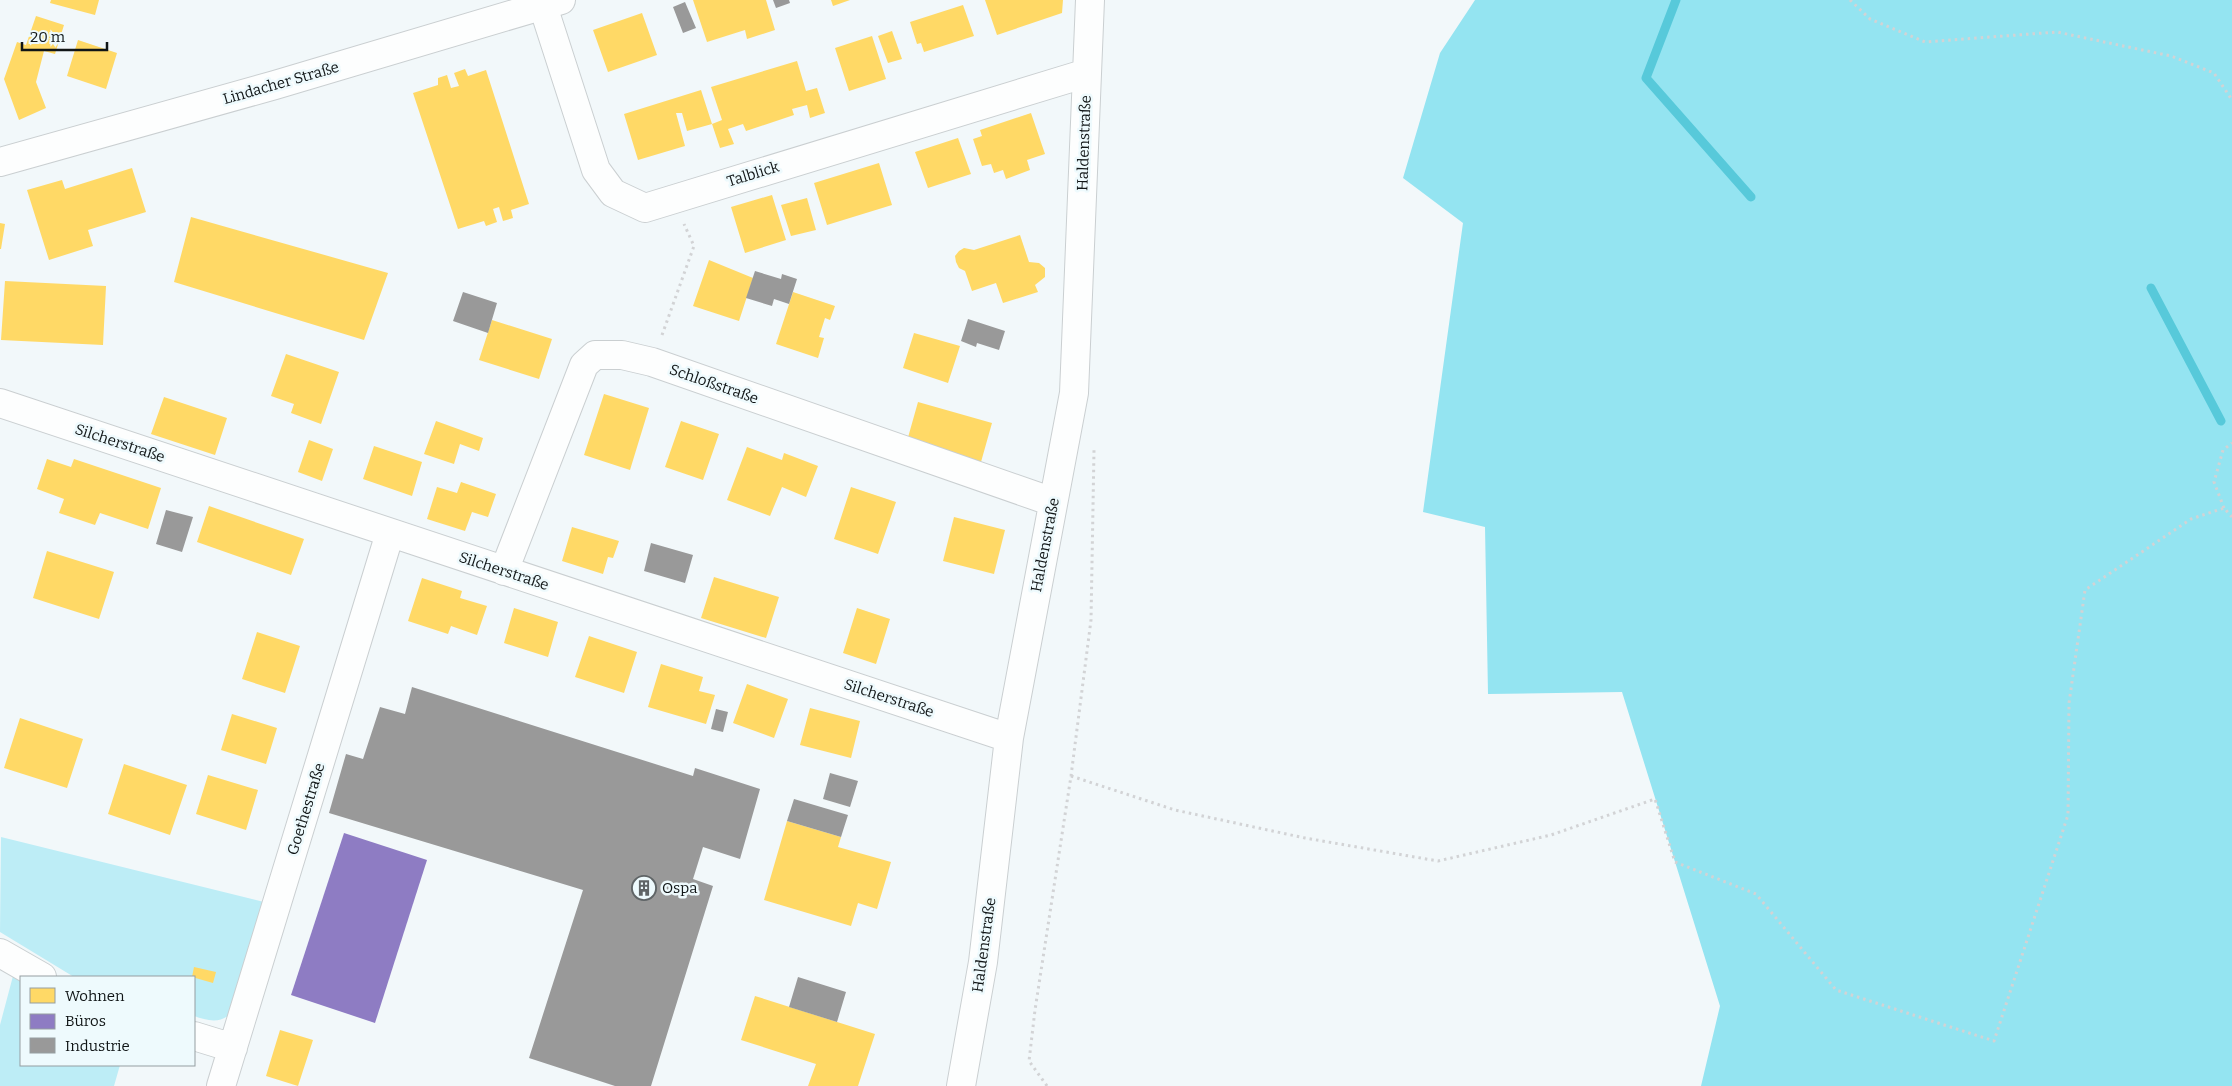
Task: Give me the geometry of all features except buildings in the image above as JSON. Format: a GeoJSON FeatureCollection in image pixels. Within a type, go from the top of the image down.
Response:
{"type":"FeatureCollection","features":[{"type":"Feature","properties":{"kind":"street","name":"Haldenstraße"},"geometry":{"type":"LineString","coordinates":[[961,1086],[983,962],[1009,738],[1074,393],[1090,0]]}},
{"type":"Feature","properties":{"kind":"street","name":"Talblick"},"geometry":{"type":"LineString","coordinates":[[552,3],[596,170],[613,193],[645,208],[1086,73]]}},
{"type":"Feature","properties":{"kind":"street","name":"Lindacher Straße"},"geometry":{"type":"LineString","coordinates":[[0,162],[275,85],[552,3]]}},
{"type":"Feature","properties":{"kind":"street","name":"Schloßstraße"},"geometry":{"type":"LineString","coordinates":[[504,570],[584,365],[596,355],[622,356],[652,362],[1053,502]]}},
{"type":"Feature","properties":{"kind":"street","name":"Silcherstraße"},"geometry":{"type":"LineString","coordinates":[[0,403],[1009,738]]}},
{"type":"Feature","properties":{"kind":"street","name":"Goethestraße"},"geometry":{"type":"LineString","coordinates":[[221,1086],[390,533]]}},
{"type":"Feature","properties":{"kind":"street"},"geometry":{"type":"LineString","coordinates":[[0,952],[40,976]]}},
{"type":"Feature","properties":{"kind":"street"},"geometry":{"type":"LineString","coordinates":[[195,1036],[233,1048]]}},
{"type":"Feature","properties":{"kind":"path"},"geometry":{"type":"LineString","coordinates":[[1850,0],[1870,19],[1925,42],[2057,32],[2171,56],[2214,73],[2232,100]]}},
{"type":"Feature","properties":{"kind":"path"},"geometry":{"type":"LineString","coordinates":[[652,362],[694,246],[673,198]]}},
{"type":"Feature","properties":{"kind":"path"},"geometry":{"type":"LineString","coordinates":[[1047,1086],[1029,1062],[1035,1010],[1072,776],[1091,620],[1094,443]]}},
{"type":"Feature","properties":{"kind":"path"},"geometry":{"type":"LineString","coordinates":[[2232,443],[2223,450],[2214,482],[2224,508],[2232,517]]}},
{"type":"Feature","properties":{"kind":"path"},"geometry":{"type":"LineString","coordinates":[[1072,776],[1175,810],[1305,838],[1438,861],[1551,835],[1655,799],[1675,862],[1756,894],[1836,990],[1994,1041],[2068,815],[2069,704],[2086,590],[2191,519],[2224,508]]}},
{"type":"Feature","properties":{"kind":"shaded area"},"geometry":{"type":"Polygon","coordinates":[[[1475,0],[2232,0],[2232,1086],[1701,1086],[1720,1006],[1622,692],[1488,694],[1485,527],[1423,512],[1463,223],[1403,178],[1440,53],[1475,0]]]}},
{"type":"Feature","properties":{"kind":"shaded area"},"geometry":{"type":"Polygon","coordinates":[[[1,837],[264,902],[229,1015],[221,1020],[207,1020],[195,1016],[195,976],[72,976],[0,932],[1,837]]]}},
{"type":"Feature","properties":{"kind":"shaded area"},"geometry":{"type":"Polygon","coordinates":[[[13,976],[20,980],[20,1066],[120,1066],[114,1086],[0,1086],[0,1025],[13,976]]]}},
{"type":"Feature","properties":{"kind":"waterway"},"geometry":{"type":"LineString","coordinates":[[1676,0],[1646,78],[1751,197]]}},
{"type":"Feature","properties":{"kind":"waterway"},"geometry":{"type":"LineString","coordinates":[[2151,288],[2221,421]]}},
{"type":"Feature","properties":{"kind":"place","name":"Ospa"},"geometry":{"type":"Point","coordinates":[644,888]}}]}
